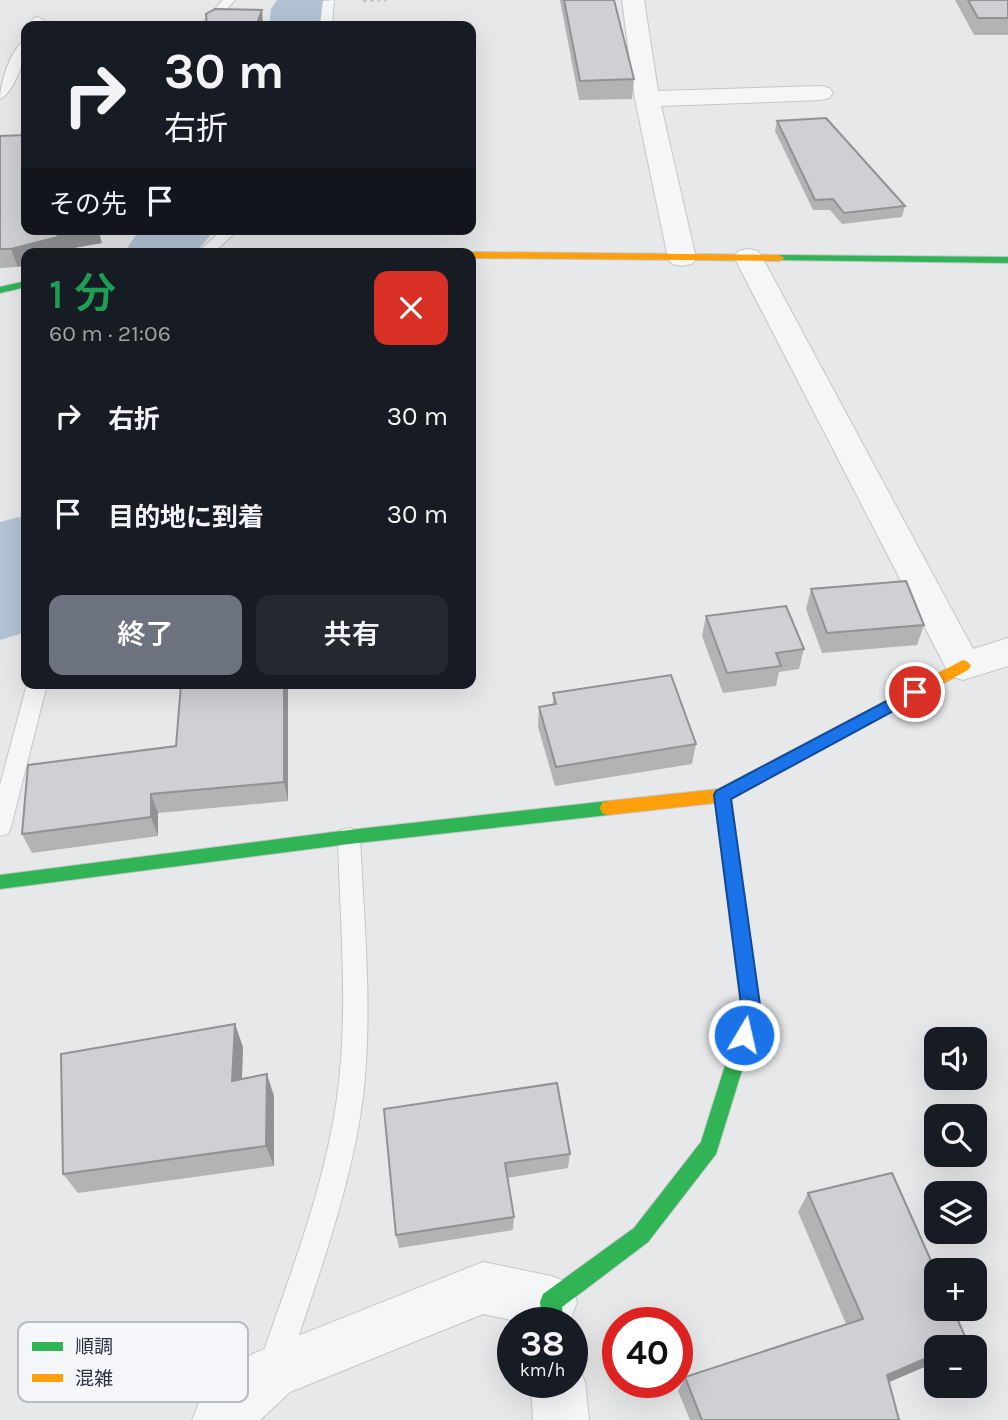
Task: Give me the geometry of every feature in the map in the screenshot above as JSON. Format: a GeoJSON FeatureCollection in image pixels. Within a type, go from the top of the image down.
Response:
{"type":"FeatureCollection","features":[{"type":"Feature","properties":{"kind":"street"},"geometry":{"type":"LineString","coordinates":[[633,0],[648,99],[682,258]]}},
{"type":"Feature","properties":{"kind":"street"},"geometry":{"type":"LineString","coordinates":[[648,99],[821,93]]}},
{"type":"Feature","properties":{"kind":"street"},"geometry":{"type":"LineString","coordinates":[[476,255],[1008,260]]}},
{"type":"Feature","properties":{"kind":"street"},"geometry":{"type":"LineString","coordinates":[[748,257],[963,666]]}},
{"type":"Feature","properties":{"kind":"street"},"geometry":{"type":"LineString","coordinates":[[0,290],[21,285]]}},
{"type":"Feature","properties":{"kind":"street"},"geometry":{"type":"LineString","coordinates":[[0,882],[349,837],[722,795],[963,666],[1008,652]]}},
{"type":"Feature","properties":{"kind":"street"},"geometry":{"type":"LineString","coordinates":[[559,1307],[641,1235],[709,1147],[751,1012],[722,795]]}},
{"type":"Feature","properties":{"kind":"street"},"geometry":{"type":"LineString","coordinates":[[248,1394],[271,1373],[483,1288],[535,1307]]}},
{"type":"Feature","properties":{"kind":"street"},"geometry":{"type":"LineString","coordinates":[[559,1398],[561,1420]]}},
{"type":"Feature","properties":{"kind":"street"},"geometry":{"type":"LineString","coordinates":[[220,1420],[240,1402]]}},
{"type":"Feature","properties":{"kind":"lane"},"geometry":{"type":"LineString","coordinates":[[210,21],[229,0]]}},
{"type":"Feature","properties":{"kind":"lane"},"geometry":{"type":"LineString","coordinates":[[327,21],[329,1]]}},
{"type":"Feature","properties":{"kind":"lane"},"geometry":{"type":"LineString","coordinates":[[0,95],[21,55]]}},
{"type":"Feature","properties":{"kind":"lane"},"geometry":{"type":"LineString","coordinates":[[210,248],[225,235]]}},
{"type":"Feature","properties":{"kind":"lane"},"geometry":{"type":"LineString","coordinates":[[0,827],[36,689]]}},
{"type":"Feature","properties":{"kind":"lane"},"geometry":{"type":"LineString","coordinates":[[271,1373],[316,1237],[345,1128],[354,1035],[349,837]]}},
{"type":"Feature","properties":{"kind":"building"},"geometry":{"type":"Polygon","coordinates":[[[564,0],[614,0],[634,79],[580,81],[564,0]]]}},
{"type":"Feature","properties":{"kind":"building"},"geometry":{"type":"Polygon","coordinates":[[[968,0],[1008,0],[1008,18],[978,18],[968,0]]]}},
{"type":"Feature","properties":{"kind":"building"},"geometry":{"type":"Polygon","coordinates":[[[215,9],[262,10],[258,21],[207,21],[206,14],[215,9]]]}},
{"type":"Feature","properties":{"kind":"building"},"geometry":{"type":"Polygon","coordinates":[[[826,118],[905,206],[844,213],[833,199],[815,200],[777,121],[826,118]]]}},
{"type":"Feature","properties":{"kind":"building"},"geometry":{"type":"Polygon","coordinates":[[[21,135],[21,235],[58,237],[11,249],[0,249],[0,136],[21,135]]]}},
{"type":"Feature","properties":{"kind":"building"},"geometry":{"type":"Polygon","coordinates":[[[906,581],[924,625],[827,633],[811,589],[906,581]]]}},
{"type":"Feature","properties":{"kind":"building"},"geometry":{"type":"Polygon","coordinates":[[[786,606],[804,649],[776,653],[781,666],[727,673],[706,616],[786,606]]]}},
{"type":"Feature","properties":{"kind":"building"},"geometry":{"type":"Polygon","coordinates":[[[671,675],[696,744],[556,767],[539,707],[556,704],[553,693],[671,675]]]}},
{"type":"Feature","properties":{"kind":"building"},"geometry":{"type":"Polygon","coordinates":[[[181,689],[284,689],[284,782],[151,794],[151,817],[22,834],[28,765],[176,746],[181,689]]]}},
{"type":"Feature","properties":{"kind":"building"},"geometry":{"type":"Polygon","coordinates":[[[235,1024],[232,1081],[267,1074],[266,1146],[63,1174],[61,1054],[235,1024]]]}},
{"type":"Feature","properties":{"kind":"building"},"geometry":{"type":"Polygon","coordinates":[[[557,1083],[570,1154],[505,1163],[514,1217],[396,1235],[384,1109],[557,1083]]]}},
{"type":"Feature","properties":{"kind":"building"},"geometry":{"type":"Polygon","coordinates":[[[892,1173],[930,1258],[924,1258],[924,1321],[958,1321],[964,1335],[924,1335],[924,1359],[887,1375],[899,1420],[702,1420],[693,1397],[693,1374],[863,1319],[808,1193],[892,1173]]]}},
{"type":"Feature","properties":{"kind":"waterway"},"geometry":{"type":"LineString","coordinates":[[298,21],[299,9],[305,0]]}},
{"type":"Feature","properties":{"kind":"waterway"},"geometry":{"type":"LineString","coordinates":[[163,248],[172,235]]}},
{"type":"Feature","properties":{"kind":"waterway"},"geometry":{"type":"LineString","coordinates":[[0,606],[12,585],[21,560]]}},
{"type":"Feature","properties":{"kind":"traffic: fast"},"geometry":{"type":"LineString","coordinates":[[779,258],[1008,260]]}},
{"type":"Feature","properties":{"kind":"traffic: fast"},"geometry":{"type":"LineString","coordinates":[[0,290],[21,285]]}},
{"type":"Feature","properties":{"kind":"traffic: fast"},"geometry":{"type":"LineString","coordinates":[[0,882],[349,837],[608,808]]}},
{"type":"Feature","properties":{"kind":"traffic: fast"},"geometry":{"type":"LineString","coordinates":[[551,1307],[551,1302],[641,1235],[709,1147],[751,1012],[744,960]]}},
{"type":"Feature","properties":{"kind":"traffic: slow"},"geometry":{"type":"LineString","coordinates":[[476,255],[779,258]]}},
{"type":"Feature","properties":{"kind":"traffic: slow"},"geometry":{"type":"LineString","coordinates":[[744,960],[722,795],[963,666]]}},
{"type":"Feature","properties":{"kind":"traffic: slow"},"geometry":{"type":"LineString","coordinates":[[608,808],[722,795]]}},
{"type":"Feature","properties":{"kind":"route"},"geometry":{"type":"LineString","coordinates":[[744,1035],[751,1012],[722,795],[915,692]]}}]}
